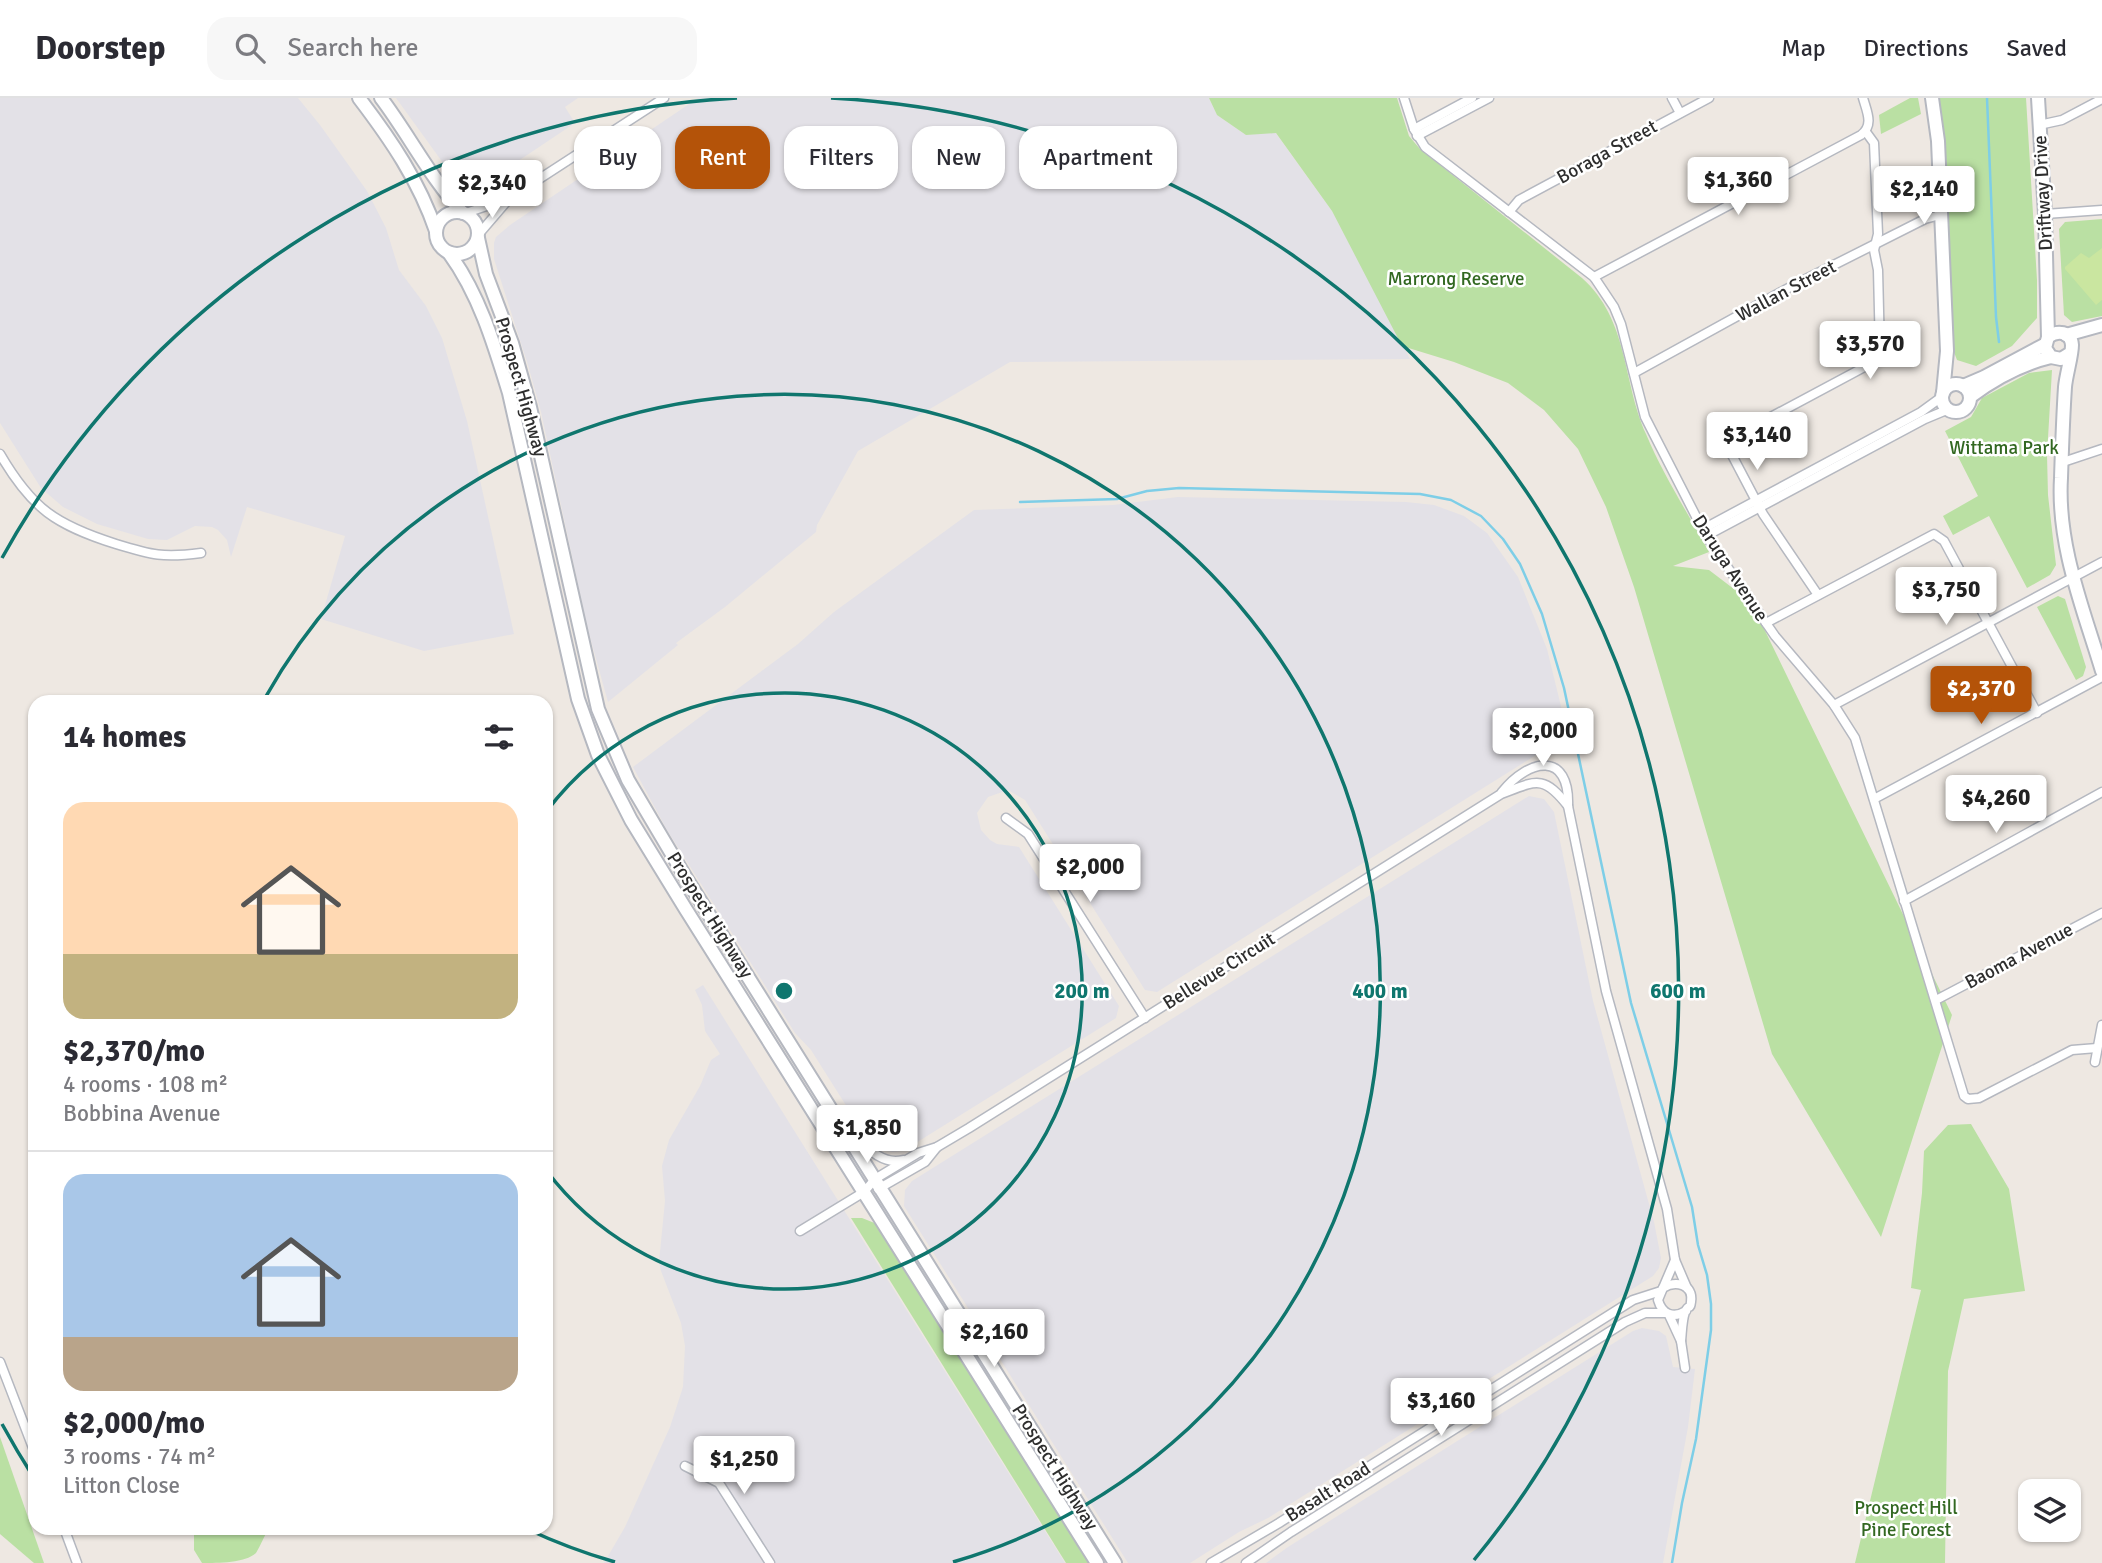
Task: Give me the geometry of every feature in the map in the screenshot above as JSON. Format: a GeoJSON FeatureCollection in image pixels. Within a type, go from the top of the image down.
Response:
{"type":"FeatureCollection","features":[{"type":"Feature","properties":{"kind":"main road"},"geometry":{"type":"LineString","coordinates":[[359,98],[401,155],[422,192],[439,245],[449,253],[468,252],[478,237],[476,222],[464,213],[444,190],[381,98]]}},
{"type":"Feature","properties":{"kind":"main road"},"geometry":{"type":"LineString","coordinates":[[1932,98],[1938,141],[1947,351],[1944,404],[1957,411],[1965,408],[1970,397],[1987,384],[2036,361],[2066,357],[2102,332]]}},
{"type":"Feature","properties":{"kind":"main road","name":"Driftway Drive"},"geometry":{"type":"LineString","coordinates":[[2038,98],[2048,288],[2046,341]]}},
{"type":"Feature","properties":{"kind":"main road"},"geometry":{"type":"LineString","coordinates":[[436,231],[439,222],[447,214],[464,213]]}},
{"type":"Feature","properties":{"kind":"main road","name":"Prospect Highway"},"geometry":{"type":"LineString","coordinates":[[478,237],[486,274],[512,343],[530,407],[580,634],[604,727],[635,794],[1115,1563]]}},
{"type":"Feature","properties":{"kind":"main road","name":"Prospect Highway"},"geometry":{"type":"LineString","coordinates":[[449,253],[472,290],[502,370],[578,699],[598,755],[631,820],[658,864],[1097,1563]]}},
{"type":"Feature","properties":{"kind":"main road","name":"Driftway Drive"},"geometry":{"type":"LineString","coordinates":[[2048,288],[2064,334]]}},
{"type":"Feature","properties":{"kind":"main road"},"geometry":{"type":"LineString","coordinates":[[1943,395],[1951,385],[1962,385],[1996,372],[2046,341],[2054,333],[2064,334],[2102,325]]}},
{"type":"Feature","properties":{"kind":"main road"},"geometry":{"type":"LineString","coordinates":[[2064,334],[2071,340],[2071,351],[2065,385],[2060,479],[2062,526],[2073,576],[2102,671]]}},
{"type":"Feature","properties":{"kind":"main road"},"geometry":{"type":"LineString","coordinates":[[2046,341],[2046,352],[2054,358],[2065,385]]}},
{"type":"Feature","properties":{"kind":"main road"},"geometry":{"type":"LineString","coordinates":[[1947,351],[1955,373],[1970,397]]}},
{"type":"Feature","properties":{"kind":"street"},"geometry":{"type":"LineString","coordinates":[[464,213],[510,198],[664,98]]}},
{"type":"Feature","properties":{"kind":"street","name":"Daruga Avenue"},"geometry":{"type":"LineString","coordinates":[[1404,98],[1415,132],[1425,147],[1594,277],[1614,307],[1645,417],[1704,533],[1775,636],[1834,705],[1855,738],[1961,1089],[1968,1099],[1979,1098],[2071,1050],[2097,1048]]}},
{"type":"Feature","properties":{"kind":"street"},"geometry":{"type":"LineString","coordinates":[[1415,132],[1472,98]]}},
{"type":"Feature","properties":{"kind":"street"},"geometry":{"type":"LineString","coordinates":[[1415,132],[1489,98]]}},
{"type":"Feature","properties":{"kind":"street"},"geometry":{"type":"LineString","coordinates":[[1672,98],[1680,113]]}},
{"type":"Feature","properties":{"kind":"street","name":"Boraga Street"},"geometry":{"type":"LineString","coordinates":[[1509,212],[1519,200],[1709,98]]}},
{"type":"Feature","properties":{"kind":"street"},"geometry":{"type":"LineString","coordinates":[[1594,277],[1866,132],[1869,122],[1863,98]]}},
{"type":"Feature","properties":{"kind":"street"},"geometry":{"type":"LineString","coordinates":[[2039,125],[2062,120],[2102,99]]}},
{"type":"Feature","properties":{"kind":"street"},"geometry":{"type":"LineString","coordinates":[[1818,594],[1757,504],[1732,455],[1731,443],[1739,434],[1876,359],[1882,345],[1874,245],[1878,234],[1874,143],[1866,132]]}},
{"type":"Feature","properties":{"kind":"street"},"geometry":{"type":"LineString","coordinates":[[478,237],[510,198]]}},
{"type":"Feature","properties":{"kind":"street"},"geometry":{"type":"LineString","coordinates":[[2045,214],[2102,210]]}},
{"type":"Feature","properties":{"kind":"street","name":"Wallan Street"},"geometry":{"type":"LineString","coordinates":[[1634,373],[1792,286],[1925,219],[1940,215]]}},
{"type":"Feature","properties":{"kind":"street"},"geometry":{"type":"LineString","coordinates":[[1704,533],[1912,417],[1943,395]]}},
{"type":"Feature","properties":{"kind":"street"},"geometry":{"type":"LineString","coordinates":[[1757,504],[1924,419],[1949,409]]}},
{"type":"Feature","properties":{"kind":"street"},"geometry":{"type":"LineString","coordinates":[[2063,461],[2102,449]]}},
{"type":"Feature","properties":{"kind":"street"},"geometry":{"type":"LineString","coordinates":[[0,454],[21,488],[33,501],[72,530],[146,554],[170,558],[201,553]]}},
{"type":"Feature","properties":{"kind":"street"},"geometry":{"type":"LineString","coordinates":[[1766,623],[1934,534],[1944,541],[2037,713]]}},
{"type":"Feature","properties":{"kind":"street"},"geometry":{"type":"LineString","coordinates":[[1834,705],[2102,562]]}},
{"type":"Feature","properties":{"kind":"street"},"geometry":{"type":"LineString","coordinates":[[1874,799],[2102,677]]}},
{"type":"Feature","properties":{"kind":"street","name":"Bellevue Circuit"},"geometry":{"type":"LineString","coordinates":[[1501,794],[1513,778],[1524,771],[1544,766],[1563,776],[1567,783],[1568,806],[1606,991],[1667,1209],[1675,1260],[1687,1288]]}},
{"type":"Feature","properties":{"kind":"street","name":"Bellevue Circuit"},"geometry":{"type":"LineString","coordinates":[[878,1184],[918,1153],[937,1147],[1501,794],[1539,782],[1552,788],[1568,806]]}},
{"type":"Feature","properties":{"kind":"street"},"geometry":{"type":"LineString","coordinates":[[1904,901],[2102,793]]}},
{"type":"Feature","properties":{"kind":"street"},"geometry":{"type":"LineString","coordinates":[[1006,818],[1028,834],[1145,1018]]}},
{"type":"Feature","properties":{"kind":"street","name":"Baoma Avenue"},"geometry":{"type":"LineString","coordinates":[[1936,1000],[2102,913]]}},
{"type":"Feature","properties":{"kind":"street"},"geometry":{"type":"LineString","coordinates":[[2095,1062],[2102,1025]]}},
{"type":"Feature","properties":{"kind":"street"},"geometry":{"type":"LineString","coordinates":[[840,1122],[882,1158],[894,1162],[909,1159]]}},
{"type":"Feature","properties":{"kind":"street","name":"Bellevue Circuit"},"geometry":{"type":"LineString","coordinates":[[800,1231],[878,1184],[925,1162],[937,1147]]}},
{"type":"Feature","properties":{"kind":"street"},"geometry":{"type":"LineString","coordinates":[[1675,1260],[1658,1300],[1681,1341]]}},
{"type":"Feature","properties":{"kind":"street"},"geometry":{"type":"LineString","coordinates":[[1662,1289],[1671,1283],[1687,1288],[1691,1302],[1686,1311],[1681,1341],[1685,1368]]}},
{"type":"Feature","properties":{"kind":"street","name":"Basalt Road"},"geometry":{"type":"LineString","coordinates":[[1211,1563],[1633,1300],[1662,1289]]}},
{"type":"Feature","properties":{"kind":"street"},"geometry":{"type":"LineString","coordinates":[[1667,1314],[1676,1315],[1686,1311]]}},
{"type":"Feature","properties":{"kind":"street","name":"Basalt Road"},"geometry":{"type":"LineString","coordinates":[[1246,1563],[1625,1322],[1645,1314],[1667,1314]]}},
{"type":"Feature","properties":{"kind":"street"},"geometry":{"type":"LineString","coordinates":[[0,1362],[28,1435]]}},
{"type":"Feature","properties":{"kind":"street"},"geometry":{"type":"LineString","coordinates":[[685,1466],[719,1483],[770,1563]]}},
{"type":"Feature","properties":{"kind":"street"},"geometry":{"type":"LineString","coordinates":[[1328,1492],[1335,1504]]}},
{"type":"Feature","properties":{"kind":"street"},"geometry":{"type":"LineString","coordinates":[[67,1535],[77,1563]]}},
{"type":"Feature","properties":{"kind":"shaded area"},"geometry":{"type":"Polygon","coordinates":[[[0,98],[298,98],[367,191],[386,228],[399,270],[426,306],[442,338],[467,421],[514,634],[424,651],[321,619],[345,536],[247,507],[231,557],[227,540],[212,527],[195,526],[167,540],[148,539],[97,524],[63,507],[41,488],[0,423],[0,98]]]}},
{"type":"Feature","properties":{"kind":"shaded area"},"geometry":{"type":"Polygon","coordinates":[[[396,98],[578,98],[565,107],[575,123],[479,187],[454,175],[446,167],[396,98]]]}},
{"type":"Feature","properties":{"kind":"shaded area"},"geometry":{"type":"Polygon","coordinates":[[[698,98],[1209,98],[1217,115],[1246,135],[1275,132],[1332,211],[1410,359],[1010,362],[858,451],[817,525],[816,532],[725,607],[676,643],[678,645],[608,702],[587,626],[541,412],[494,259],[494,243],[496,237],[510,225],[574,182],[574,189],[661,189],[661,126],[657,126],[698,98]]]}},
{"type":"Feature","properties":{"kind":"shaded area"},"geometry":{"type":"Polygon","coordinates":[[[1178,497],[1406,502],[1434,505],[1464,516],[1487,533],[1518,577],[1547,649],[1568,735],[1157,992],[1145,990],[1025,800],[1008,790],[988,797],[977,813],[981,830],[997,844],[1019,847],[1119,1006],[1116,1018],[903,1151],[887,1151],[859,1126],[811,1050],[795,1033],[667,830],[633,767],[798,644],[834,612],[974,510],[1113,505],[1178,497]]]}},
{"type":"Feature","properties":{"kind":"shaded area"},"geometry":{"type":"Polygon","coordinates":[[[1529,796],[1544,799],[1554,812],[1593,1001],[1654,1222],[1661,1258],[1659,1268],[1653,1276],[1268,1518],[1239,1532],[1190,1563],[1128,1563],[904,1206],[905,1190],[912,1181],[1529,796]]]}},
{"type":"Feature","properties":{"kind":"shaded area"},"geometry":{"type":"Polygon","coordinates":[[[703,985],[1065,1563],[604,1563],[625,1527],[670,1427],[683,1387],[685,1346],[681,1323],[659,1262],[665,1201],[662,1166],[669,1140],[700,1086],[711,1060],[720,1054],[705,1031],[702,1005],[695,990],[703,985]]]}},
{"type":"Feature","properties":{"kind":"shaded area"},"geometry":{"type":"Polygon","coordinates":[[[1642,1328],[1659,1331],[1666,1336],[1673,1367],[1695,1369],[1688,1427],[1663,1563],[1266,1563],[1633,1331],[1642,1328]]]}},
{"type":"Feature","properties":{"kind":"green space","name":"Marrong Reserve"},"geometry":{"type":"Polygon","coordinates":[[[1209,98],[1397,98],[1409,136],[1420,149],[1582,278],[1608,313],[1617,332],[1632,393],[1646,434],[1709,552],[1673,566],[1709,570],[1751,602],[1952,1015],[1881,1237],[1772,1054],[1634,587],[1606,507],[1578,449],[1544,410],[1508,383],[1402,346],[1332,211],[1276,133],[1246,135],[1217,115],[1209,98]]]}},
{"type":"Feature","properties":{"kind":"green space"},"geometry":{"type":"Polygon","coordinates":[[[1910,98],[1918,98],[1921,114],[1881,134],[1879,115],[1910,98]]]}},
{"type":"Feature","properties":{"kind":"green space"},"geometry":{"type":"Polygon","coordinates":[[[1938,98],[2026,98],[2037,318],[2012,346],[1976,366],[1957,360],[1949,339],[1943,136],[1938,98]]]}},
{"type":"Feature","properties":{"kind":"green space"},"geometry":{"type":"Polygon","coordinates":[[[2102,219],[2102,316],[2072,322],[2064,315],[2059,229],[2065,222],[2102,219]]]}},
{"type":"Feature","properties":{"kind":"green space"},"geometry":{"type":"Polygon","coordinates":[[[2102,248],[2102,300],[2096,305],[2065,267],[2081,253],[2089,258],[2102,248]]]}},
{"type":"Feature","properties":{"kind":"green space","name":"Wittama Park"},"geometry":{"type":"Polygon","coordinates":[[[2052,370],[2047,455],[2048,495],[2056,565],[2050,575],[2027,588],[1989,516],[1953,535],[1943,516],[1978,496],[1945,431],[1971,417],[1982,398],[2029,373],[2052,370]]]}},
{"type":"Feature","properties":{"kind":"green space"},"geometry":{"type":"Polygon","coordinates":[[[2058,596],[2065,599],[2086,667],[2083,676],[2076,680],[2037,607],[2058,596]]]}},
{"type":"Feature","properties":{"kind":"green space","name":"Prospect Hill Pine Forest"},"geometry":{"type":"Polygon","coordinates":[[[1971,1124],[2009,1189],[2025,1291],[1964,1299],[1948,1371],[1945,1563],[1855,1563],[1921,1290],[1911,1288],[1924,1151],[1948,1125],[1971,1124]]]}},
{"type":"Feature","properties":{"kind":"green space"},"geometry":{"type":"Polygon","coordinates":[[[851,1218],[862,1218],[877,1224],[1089,1563],[1066,1563],[851,1218]]]}},
{"type":"Feature","properties":{"kind":"green space"},"geometry":{"type":"Polygon","coordinates":[[[0,1437],[28,1517],[28,1535],[34,1535],[44,1563],[34,1563],[0,1534],[0,1437]]]}},
{"type":"Feature","properties":{"kind":"green space"},"geometry":{"type":"Polygon","coordinates":[[[194,1535],[265,1535],[256,1553],[231,1562],[202,1563],[194,1550],[194,1535]]]}},
{"type":"Feature","properties":{"kind":"waterway"},"geometry":{"type":"LineString","coordinates":[[1987,98],[1999,342]]}},
{"type":"Feature","properties":{"kind":"waterway"},"geometry":{"type":"LineString","coordinates":[[1020,502],[1117,499],[1147,491],[1179,488],[1420,494],[1451,500],[1481,516],[1503,539],[1520,564],[1542,614],[1564,688],[1631,1003],[1692,1207],[1698,1245],[1707,1275],[1711,1330],[1696,1439],[1672,1563]]}}]}
